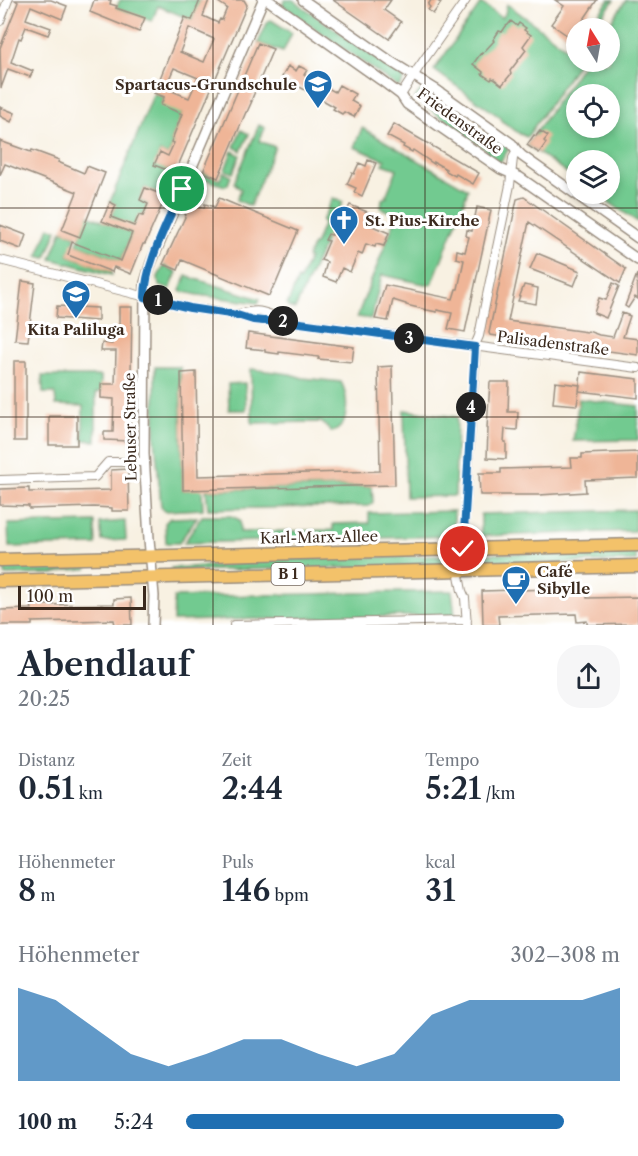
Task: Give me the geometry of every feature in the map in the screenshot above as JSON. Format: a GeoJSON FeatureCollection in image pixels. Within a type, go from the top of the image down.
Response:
{"type":"FeatureCollection","features":[{"type":"Feature","properties":{"kind":"main road","name":"Karl-Marx-Allee"},"geometry":{"type":"LineString","coordinates":[[0,560],[638,545]]}},
{"type":"Feature","properties":{"kind":"main road","name":"B 1"},"geometry":{"type":"LineString","coordinates":[[0,581],[638,566]]}},
{"type":"Feature","properties":{"kind":"street"},"geometry":{"type":"LineString","coordinates":[[0,21],[8,0]]}},
{"type":"Feature","properties":{"kind":"street","name":"Lebuser Straße"},"geometry":{"type":"LineString","coordinates":[[153,625],[153,577],[144,462],[145,283],[151,263],[263,0]]}},
{"type":"Feature","properties":{"kind":"street","name":"Friedenstraße"},"geometry":{"type":"LineString","coordinates":[[268,0],[378,77],[401,95],[407,104],[638,260]]}},
{"type":"Feature","properties":{"kind":"street","name":"Friedenstraße"},"geometry":{"type":"LineString","coordinates":[[303,0],[390,61],[435,89],[638,238]]}},
{"type":"Feature","properties":{"kind":"street"},"geometry":{"type":"LineString","coordinates":[[401,95],[466,0]]}},
{"type":"Feature","properties":{"kind":"street"},"geometry":{"type":"LineString","coordinates":[[463,549],[475,347],[512,173],[513,158],[517,151]]}},
{"type":"Feature","properties":{"kind":"street","name":"Palisadenstraße"},"geometry":{"type":"LineString","coordinates":[[0,260],[190,308],[237,315],[253,320],[286,321],[638,368]]}},
{"type":"Feature","properties":{"kind":"street"},"geometry":{"type":"LineString","coordinates":[[0,480],[95,477],[108,462],[144,462]]}},
{"type":"Feature","properties":{"kind":"street"},"geometry":{"type":"LineString","coordinates":[[234,625],[467,623],[465,598],[458,570]]}},
{"type":"Feature","properties":{"kind":"green space"},"geometry":{"type":"Polygon","coordinates":[[[120,0],[200,0],[192,20],[158,6],[152,21],[116,8],[120,0]]]}},
{"type":"Feature","properties":{"kind":"green space"},"geometry":{"type":"Polygon","coordinates":[[[285,0],[293,0],[404,78],[400,86],[398,87],[282,5],[285,0]]]}},
{"type":"Feature","properties":{"kind":"green space"},"geometry":{"type":"Polygon","coordinates":[[[609,0],[614,0],[601,18],[596,18],[609,0]]]}},
{"type":"Feature","properties":{"kind":"green space"},"geometry":{"type":"Polygon","coordinates":[[[626,0],[638,0],[638,222],[612,204],[620,204],[620,150],[566,150],[566,172],[527,145],[566,88],[566,138],[620,138],[620,84],[569,84],[577,72],[620,72],[620,18],[614,18],[626,0]]]}},
{"type":"Feature","properties":{"kind":"green space"},"geometry":{"type":"Polygon","coordinates":[[[481,3],[502,18],[507,4],[566,48],[566,72],[572,72],[527,137],[434,70],[481,3]]]}},
{"type":"Feature","properties":{"kind":"green space"},"geometry":{"type":"Polygon","coordinates":[[[271,20],[292,33],[283,52],[258,43],[268,21],[271,20]]]}},
{"type":"Feature","properties":{"kind":"green space"},"geometry":{"type":"Polygon","coordinates":[[[421,90],[493,141],[500,138],[510,147],[499,164],[483,154],[488,151],[415,98],[421,90]]]}},
{"type":"Feature","properties":{"kind":"green space"},"geometry":{"type":"Polygon","coordinates":[[[154,93],[164,97],[161,104],[183,111],[168,156],[160,152],[155,164],[175,173],[166,196],[145,188],[140,200],[148,204],[143,216],[139,215],[134,227],[111,217],[116,205],[110,202],[154,93]]]}},
{"type":"Feature","properties":{"kind":"green space"},"geometry":{"type":"Polygon","coordinates":[[[259,125],[265,128],[259,141],[275,147],[250,206],[237,200],[241,189],[234,183],[259,125]]]}},
{"type":"Feature","properties":{"kind":"green space"},"geometry":{"type":"Polygon","coordinates":[[[362,128],[468,189],[432,284],[382,275],[371,319],[357,317],[397,215],[381,208],[382,199],[387,197],[397,169],[383,164],[385,160],[354,147],[362,128]]]}},
{"type":"Feature","properties":{"kind":"green space"},"geometry":{"type":"Polygon","coordinates":[[[241,130],[249,134],[241,151],[234,147],[241,130]]]}},
{"type":"Feature","properties":{"kind":"green space"},"geometry":{"type":"Polygon","coordinates":[[[232,151],[240,155],[233,173],[225,170],[232,151]]]}},
{"type":"Feature","properties":{"kind":"green space"},"geometry":{"type":"Polygon","coordinates":[[[223,172],[231,176],[225,186],[201,178],[203,173],[220,180],[223,172]]]}},
{"type":"Feature","properties":{"kind":"green space"},"geometry":{"type":"Polygon","coordinates":[[[333,198],[343,202],[295,309],[288,307],[287,305],[298,279],[300,280],[309,258],[307,257],[315,245],[324,222],[322,221],[333,198]]]}},
{"type":"Feature","properties":{"kind":"green space"},"geometry":{"type":"Polygon","coordinates":[[[88,215],[132,233],[121,261],[77,244],[88,215]]]}},
{"type":"Feature","properties":{"kind":"green space"},"geometry":{"type":"Polygon","coordinates":[[[49,227],[57,230],[46,258],[38,256],[49,227]]]}},
{"type":"Feature","properties":{"kind":"green space"},"geometry":{"type":"Polygon","coordinates":[[[62,230],[76,236],[68,255],[112,272],[112,275],[51,259],[62,230]]]}},
{"type":"Feature","properties":{"kind":"green space"},"geometry":{"type":"Polygon","coordinates":[[[164,266],[177,272],[170,289],[159,286],[158,277],[164,266]]]}},
{"type":"Feature","properties":{"kind":"green space"},"geometry":{"type":"Polygon","coordinates":[[[186,276],[260,299],[258,303],[180,291],[186,276]]]}},
{"type":"Feature","properties":{"kind":"green space"},"geometry":{"type":"Polygon","coordinates":[[[155,367],[180,367],[183,490],[202,489],[203,509],[165,511],[161,507],[155,438],[155,367]]]}},
{"type":"Feature","properties":{"kind":"green space"},"geometry":{"type":"Polygon","coordinates":[[[251,369],[341,382],[346,395],[346,410],[342,424],[332,432],[321,422],[252,423],[251,369]]]}},
{"type":"Feature","properties":{"kind":"green space"},"geometry":{"type":"Polygon","coordinates":[[[42,376],[101,376],[101,392],[96,393],[96,441],[83,440],[83,406],[56,405],[55,393],[43,393],[42,376]]]}},
{"type":"Feature","properties":{"kind":"green space"},"geometry":{"type":"Polygon","coordinates":[[[245,383],[246,410],[229,410],[228,384],[245,383]]]}},
{"type":"Feature","properties":{"kind":"green space"},"geometry":{"type":"Polygon","coordinates":[[[579,399],[638,406],[638,440],[573,441],[579,399]]]}},
{"type":"Feature","properties":{"kind":"green space"},"geometry":{"type":"Polygon","coordinates":[[[404,410],[457,417],[455,496],[406,497],[404,410]]]}},
{"type":"Feature","properties":{"kind":"green space"},"geometry":{"type":"Polygon","coordinates":[[[372,486],[373,502],[369,506],[208,509],[206,490],[372,486]]]}},
{"type":"Feature","properties":{"kind":"green space"},"geometry":{"type":"Polygon","coordinates":[[[635,510],[635,531],[481,536],[481,514],[635,510]]]}},
{"type":"Feature","properties":{"kind":"green space"},"geometry":{"type":"Polygon","coordinates":[[[454,511],[454,536],[184,543],[202,516],[231,516],[240,520],[240,532],[333,530],[333,524],[369,523],[369,513],[454,511]]]}},
{"type":"Feature","properties":{"kind":"green space"},"geometry":{"type":"Polygon","coordinates":[[[197,517],[179,543],[166,543],[165,523],[170,518],[197,517]]]}},
{"type":"Feature","properties":{"kind":"green space"},"geometry":{"type":"Polygon","coordinates":[[[125,521],[126,540],[102,541],[100,523],[125,521]]]}},
{"type":"Feature","properties":{"kind":"green space"},"geometry":{"type":"Polygon","coordinates":[[[95,522],[96,545],[9,547],[8,524],[95,522]]]}},
{"type":"Feature","properties":{"kind":"green space"},"geometry":{"type":"Polygon","coordinates":[[[636,551],[636,561],[479,565],[479,554],[636,551]]]}},
{"type":"Feature","properties":{"kind":"green space"},"geometry":{"type":"Polygon","coordinates":[[[473,555],[473,565],[172,571],[171,568],[281,559],[473,555]]]}},
{"type":"Feature","properties":{"kind":"green space"},"geometry":{"type":"Polygon","coordinates":[[[87,564],[87,569],[53,574],[5,575],[5,565],[87,564]]]}},
{"type":"Feature","properties":{"kind":"green space"},"geometry":{"type":"Polygon","coordinates":[[[452,591],[455,615],[173,621],[174,597],[452,591]]]}},
{"type":"Feature","properties":{"kind":"building"},"geometry":{"type":"Polygon","coordinates":[[[15,0],[51,0],[67,6],[62,19],[31,6],[26,19],[51,28],[48,35],[26,27],[21,39],[19,38],[11,62],[33,71],[30,77],[8,69],[1,88],[0,48],[18,2],[15,0]]]}},
{"type":"Feature","properties":{"kind":"building"},"geometry":{"type":"Polygon","coordinates":[[[94,0],[111,0],[110,4],[117,6],[116,8],[145,18],[139,32],[90,12],[94,0]]]}},
{"type":"Feature","properties":{"kind":"building"},"geometry":{"type":"Polygon","coordinates":[[[200,0],[209,0],[203,16],[218,23],[220,19],[222,20],[227,8],[215,0],[244,0],[247,5],[175,173],[154,165],[160,152],[168,156],[182,114],[161,105],[164,97],[154,93],[185,17],[192,20],[200,0]],[[189,28],[180,52],[204,62],[214,39],[189,28]],[[174,68],[165,88],[189,98],[198,78],[174,68]]]}},
{"type":"Feature","properties":{"kind":"building"},"geometry":{"type":"Polygon","coordinates":[[[333,0],[391,0],[384,10],[401,22],[389,39],[333,0]]]}},
{"type":"Feature","properties":{"kind":"building"},"geometry":{"type":"Polygon","coordinates":[[[431,0],[441,3],[433,14],[428,10],[431,0]]]}},
{"type":"Feature","properties":{"kind":"building"},"geometry":{"type":"Polygon","coordinates":[[[555,0],[597,0],[585,18],[566,18],[566,34],[551,24],[564,6],[555,0]]]}},
{"type":"Feature","properties":{"kind":"building"},"geometry":{"type":"Polygon","coordinates":[[[511,21],[517,26],[519,23],[531,35],[523,46],[526,50],[502,85],[482,74],[483,72],[473,64],[494,41],[499,31],[502,32],[511,21]]]}},
{"type":"Feature","properties":{"kind":"building"},"geometry":{"type":"Polygon","coordinates":[[[258,43],[273,49],[218,178],[203,172],[258,43]]]}},
{"type":"Feature","properties":{"kind":"building"},"geometry":{"type":"Polygon","coordinates":[[[288,66],[296,71],[299,66],[307,70],[304,75],[335,92],[339,85],[355,94],[351,101],[360,106],[354,117],[333,109],[335,107],[282,77],[288,66]]]}},
{"type":"Feature","properties":{"kind":"building"},"geometry":{"type":"Polygon","coordinates":[[[0,107],[15,113],[11,122],[0,116],[0,107]]]}},
{"type":"Feature","properties":{"kind":"building"},"geometry":{"type":"Polygon","coordinates":[[[394,124],[479,173],[473,184],[446,171],[413,150],[412,152],[403,147],[404,145],[387,136],[394,124]]]}},
{"type":"Feature","properties":{"kind":"building"},"geometry":{"type":"Polygon","coordinates":[[[540,131],[548,136],[539,153],[527,145],[540,131]]]}},
{"type":"Feature","properties":{"kind":"building"},"geometry":{"type":"Polygon","coordinates":[[[0,141],[59,160],[58,162],[84,173],[87,166],[105,173],[80,237],[62,230],[77,192],[5,164],[0,175],[0,141]]]}},
{"type":"Feature","properties":{"kind":"building"},"geometry":{"type":"Polygon","coordinates":[[[368,160],[376,163],[362,196],[354,192],[356,188],[347,184],[359,163],[366,166],[368,160]]]}},
{"type":"Feature","properties":{"kind":"building"},"geometry":{"type":"Polygon","coordinates":[[[145,188],[166,196],[131,274],[114,267],[112,272],[68,255],[72,242],[121,261],[132,233],[102,221],[110,202],[116,205],[111,217],[134,226],[139,215],[143,216],[148,204],[140,200],[145,188]]]}},
{"type":"Feature","properties":{"kind":"building"},"geometry":{"type":"Polygon","coordinates":[[[524,197],[626,269],[620,283],[529,222],[508,321],[588,331],[613,337],[622,313],[630,316],[623,337],[638,339],[638,355],[490,335],[517,199],[524,197]]]}},
{"type":"Feature","properties":{"kind":"building"},"geometry":{"type":"Polygon","coordinates":[[[219,198],[298,231],[269,296],[182,260],[178,270],[163,264],[190,202],[204,208],[205,204],[215,207],[219,198]]]}},
{"type":"Feature","properties":{"kind":"building","name":"St. Pius-Kirche"},"geometry":{"type":"Polygon","coordinates":[[[350,205],[370,213],[367,221],[371,223],[370,225],[389,233],[384,246],[376,244],[375,247],[366,244],[362,255],[358,253],[350,272],[342,268],[336,282],[323,277],[327,262],[321,260],[329,241],[325,240],[328,234],[332,235],[342,211],[346,212],[350,205]]]}},
{"type":"Feature","properties":{"kind":"building"},"geometry":{"type":"Polygon","coordinates":[[[477,207],[491,210],[465,332],[448,329],[452,313],[427,310],[393,300],[388,321],[375,319],[385,285],[453,299],[458,289],[464,260],[456,258],[457,250],[465,252],[469,237],[466,236],[467,230],[472,231],[477,207]]]}},
{"type":"Feature","properties":{"kind":"building"},"geometry":{"type":"Polygon","coordinates":[[[0,225],[26,235],[21,249],[0,241],[0,225]]]}},
{"type":"Feature","properties":{"kind":"building"},"geometry":{"type":"Polygon","coordinates":[[[537,253],[580,271],[574,286],[530,269],[537,253]]]}},
{"type":"Feature","properties":{"kind":"building"},"geometry":{"type":"Polygon","coordinates":[[[637,274],[638,299],[635,297],[628,308],[625,306],[637,274]]]}},
{"type":"Feature","properties":{"kind":"building"},"geometry":{"type":"Polygon","coordinates":[[[22,281],[35,283],[28,341],[15,340],[22,281]]]}},
{"type":"Feature","properties":{"kind":"building"},"geometry":{"type":"Polygon","coordinates":[[[613,283],[619,286],[606,318],[594,313],[599,298],[606,300],[613,283]]]}},
{"type":"Feature","properties":{"kind":"building"},"geometry":{"type":"Polygon","coordinates":[[[524,285],[538,288],[536,304],[518,301],[524,285]]]}},
{"type":"Feature","properties":{"kind":"building"},"geometry":{"type":"Polygon","coordinates":[[[57,306],[98,308],[98,321],[56,318],[57,306]]]}},
{"type":"Feature","properties":{"kind":"building"},"geometry":{"type":"Polygon","coordinates":[[[119,307],[132,307],[130,441],[104,440],[104,432],[113,432],[114,399],[101,398],[101,384],[115,384],[116,351],[101,351],[102,343],[112,344],[112,339],[115,339],[114,327],[119,327],[119,307]]]}},
{"type":"Feature","properties":{"kind":"building"},"geometry":{"type":"Polygon","coordinates":[[[248,333],[354,347],[352,362],[246,348],[248,333]]]}},
{"type":"Feature","properties":{"kind":"building"},"geometry":{"type":"Polygon","coordinates":[[[14,361],[26,361],[26,441],[14,441],[14,361]]]}},
{"type":"Feature","properties":{"kind":"building"},"geometry":{"type":"Polygon","coordinates":[[[392,366],[395,485],[183,490],[181,373],[196,372],[198,476],[380,471],[378,367],[392,366]]]}},
{"type":"Feature","properties":{"kind":"building"},"geometry":{"type":"Polygon","coordinates":[[[581,372],[638,379],[638,398],[579,391],[581,372]]]}},
{"type":"Feature","properties":{"kind":"building"},"geometry":{"type":"Polygon","coordinates":[[[490,382],[509,382],[508,412],[518,412],[517,430],[505,429],[506,459],[487,458],[490,382]]]}},
{"type":"Feature","properties":{"kind":"building"},"geometry":{"type":"Polygon","coordinates":[[[555,382],[580,385],[577,405],[553,403],[555,382]]]}},
{"type":"Feature","properties":{"kind":"building"},"geometry":{"type":"Polygon","coordinates":[[[49,416],[77,416],[77,445],[49,445],[49,416]]]}},
{"type":"Feature","properties":{"kind":"building"},"geometry":{"type":"Polygon","coordinates":[[[638,452],[638,478],[585,480],[586,492],[480,495],[479,473],[501,473],[501,469],[572,467],[571,458],[582,458],[582,454],[638,452]]]}},
{"type":"Feature","properties":{"kind":"building"},"geometry":{"type":"Polygon","coordinates":[[[128,469],[129,511],[112,511],[112,508],[94,507],[29,509],[29,506],[0,505],[0,489],[29,488],[29,492],[111,490],[111,470],[128,469]]]}},
{"type":"Feature","properties":{"kind":"building"},"geometry":{"type":"Polygon","coordinates":[[[587,588],[587,598],[638,597],[638,624],[587,625],[587,621],[577,622],[576,614],[498,616],[499,625],[483,625],[482,591],[587,588]]]}},
{"type":"Feature","properties":{"kind":"building"},"geometry":{"type":"Polygon","coordinates":[[[131,598],[132,625],[115,625],[114,620],[0,625],[0,610],[32,609],[31,605],[114,604],[114,599],[131,598]]]}},
{"type":"Feature","properties":{"kind":"place","name":"Spartacus-Grundschule"},"geometry":{"type":"Point","coordinates":[318,110]}},
{"type":"Feature","properties":{"kind":"place","name":"St. Pius-Kirche"},"geometry":{"type":"Point","coordinates":[344,246]}},
{"type":"Feature","properties":{"kind":"place","name":"Kita Paliluga"},"geometry":{"type":"Point","coordinates":[76,320]}},
{"type":"Feature","properties":{"kind":"place","name":"Café Sibylle"},"geometry":{"type":"Point","coordinates":[516,606]}},
{"type":"Feature","properties":{"kind":"route"},"geometry":{"type":"LineString","coordinates":[[182,189],[151,263],[145,283],[145,297],[253,320],[286,321],[475,347],[463,549]]}}]}
